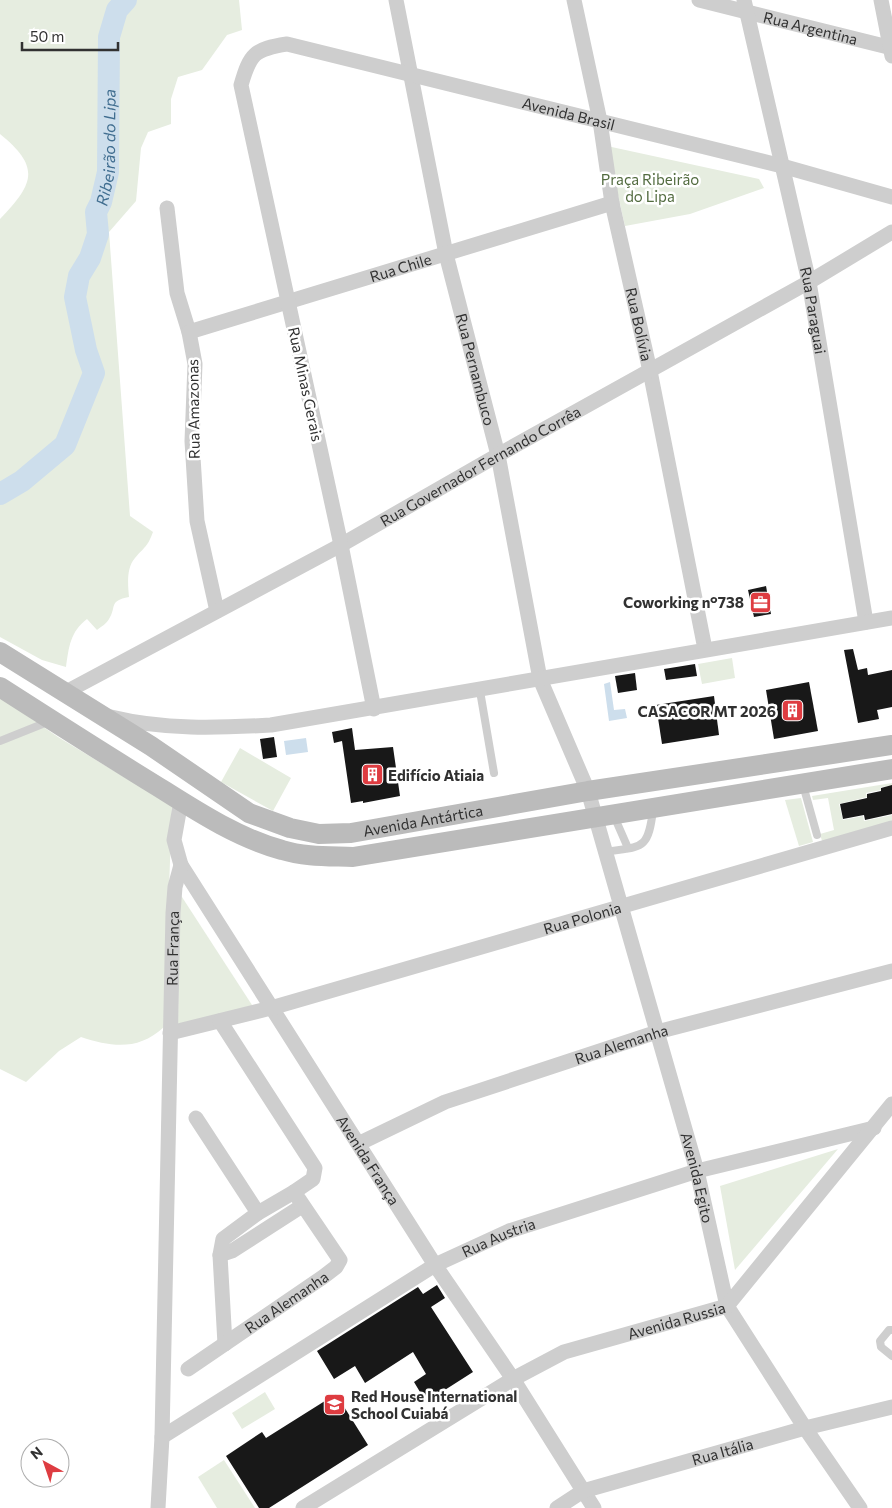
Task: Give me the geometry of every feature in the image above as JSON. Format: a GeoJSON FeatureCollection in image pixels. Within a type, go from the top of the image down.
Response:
{"type":"FeatureCollection","features":[{"type":"Feature","properties":{"kind":"main road","name":"Avenida Antártica"},"geometry":{"type":"LineString","coordinates":[[0,652],[66,692],[192,774],[249,814],[290,828],[319,834],[351,833],[588,791],[892,745]]}},
{"type":"Feature","properties":{"kind":"main road","name":"Avenida Antártica"},"geometry":{"type":"LineString","coordinates":[[0,687],[181,801],[257,842],[311,856],[345,857],[892,769]]}},
{"type":"Feature","properties":{"kind":"main road"},"geometry":{"type":"LineString","coordinates":[[857,751],[860,774]]}},
{"type":"Feature","properties":{"kind":"main road"},"geometry":{"type":"LineString","coordinates":[[181,801],[192,774]]}},
{"type":"Feature","properties":{"kind":"street","name":"Rua Pernambuco"},"geometry":{"type":"LineString","coordinates":[[396,0],[446,254],[498,454],[540,679],[588,791],[604,814]]}},
{"type":"Feature","properties":{"kind":"street","name":"Rua Bolívia"},"geometry":{"type":"LineString","coordinates":[[574,0],[600,121],[612,203],[650,371],[705,649]]}},
{"type":"Feature","properties":{"kind":"street","name":"Rua Argentina"},"geometry":{"type":"LineString","coordinates":[[699,0],[745,6],[891,51]]}},
{"type":"Feature","properties":{"kind":"street"},"geometry":{"type":"LineString","coordinates":[[881,0],[891,51]]}},
{"type":"Feature","properties":{"kind":"street","name":"Rua Paraguai"},"geometry":{"type":"LineString","coordinates":[[745,6],[809,282],[866,622]]}},
{"type":"Feature","properties":{"kind":"street","name":"Avenida Brasil"},"geometry":{"type":"LineString","coordinates":[[248,60],[264,47],[287,44],[782,166],[892,197]]}},
{"type":"Feature","properties":{"kind":"street","name":"Rua Minas Gerais"},"geometry":{"type":"LineString","coordinates":[[248,60],[241,85],[341,545],[374,709]]}},
{"type":"Feature","properties":{"kind":"street","name":"Rua Chile"},"geometry":{"type":"LineString","coordinates":[[189,332],[612,203]]}},
{"type":"Feature","properties":{"kind":"street","name":"Rua Amazonas"},"geometry":{"type":"LineString","coordinates":[[167,208],[177,293],[189,332],[194,364],[192,441],[197,521],[217,611]]}},
{"type":"Feature","properties":{"kind":"street","name":"Rua Governador Fernando Corrêa"},"geometry":{"type":"LineString","coordinates":[[66,692],[341,545],[498,454],[809,282],[892,232]]}},
{"type":"Feature","properties":{"kind":"street"},"geometry":{"type":"LineString","coordinates":[[100,715],[156,726],[233,727],[272,725],[374,709],[705,649],[892,618]]}},
{"type":"Feature","properties":{"kind":"street","name":"Avenida França"},"geometry":{"type":"LineString","coordinates":[[181,801],[174,840],[181,865],[271,1008],[360,1143],[435,1264],[513,1379],[594,1508]]}},
{"type":"Feature","properties":{"kind":"street","name":"Avenida Egito"},"geometry":{"type":"LineString","coordinates":[[604,814],[605,852],[697,1171],[727,1306],[805,1428],[860,1508]]}},
{"type":"Feature","properties":{"kind":"street","name":"Rua Polonia"},"geometry":{"type":"LineString","coordinates":[[271,1008],[892,828]]}},
{"type":"Feature","properties":{"kind":"street","name":"Rua França"},"geometry":{"type":"LineString","coordinates":[[158,1508],[162,1437],[170,1033],[175,887],[181,865]]}},
{"type":"Feature","properties":{"kind":"street","name":"Rua Alemanha"},"geometry":{"type":"LineString","coordinates":[[360,1143],[445,1102],[657,1032],[892,971]]}},
{"type":"Feature","properties":{"kind":"street"},"geometry":{"type":"LineString","coordinates":[[170,1033],[271,1008]]}},
{"type":"Feature","properties":{"kind":"street","name":"Rua Alemanha"},"geometry":{"type":"LineString","coordinates":[[220,1021],[315,1168],[312,1179],[258,1213],[223,1239],[220,1255],[225,1344]]}},
{"type":"Feature","properties":{"kind":"street","name":"Avenida Russia"},"geometry":{"type":"LineString","coordinates":[[303,1508],[513,1379],[564,1352],[727,1306],[892,1104]]}},
{"type":"Feature","properties":{"kind":"street"},"geometry":{"type":"LineString","coordinates":[[196,1118],[258,1213]]}},
{"type":"Feature","properties":{"kind":"street","name":"Rua Austria"},"geometry":{"type":"LineString","coordinates":[[162,1437],[435,1264],[508,1231],[697,1171],[874,1128]]}},
{"type":"Feature","properties":{"kind":"street","name":"Rua Alemanha"},"geometry":{"type":"LineString","coordinates":[[188,1369],[336,1267],[340,1260],[294,1192]]}},
{"type":"Feature","properties":{"kind":"street"},"geometry":{"type":"LineString","coordinates":[[220,1255],[232,1251],[302,1206]]}},
{"type":"Feature","properties":{"kind":"street","name":"Rua Itália"},"geometry":{"type":"LineString","coordinates":[[557,1508],[583,1491],[805,1428],[892,1406]]}},
{"type":"Feature","properties":{"kind":"lane"},"geometry":{"type":"LineString","coordinates":[[480,690],[494,773]]}},
{"type":"Feature","properties":{"kind":"lane"},"geometry":{"type":"LineString","coordinates":[[0,740],[52,721]]}},
{"type":"Feature","properties":{"kind":"lane"},"geometry":{"type":"LineString","coordinates":[[803,783],[817,835]]}},
{"type":"Feature","properties":{"kind":"lane"},"geometry":{"type":"LineString","coordinates":[[605,852],[639,847],[647,841],[650,834],[653,806]]}},
{"type":"Feature","properties":{"kind":"lane"},"geometry":{"type":"LineString","coordinates":[[604,814],[628,848]]}},
{"type":"Feature","properties":{"kind":"lane"},"geometry":{"type":"LineString","coordinates":[[892,1330],[889,1330],[880,1341],[881,1347],[892,1356]]}},
{"type":"Feature","properties":{"kind":"green space"},"geometry":{"type":"Polygon","coordinates":[[[0,0],[239,0],[242,30],[227,35],[202,70],[178,77],[171,99],[171,124],[148,132],[141,148],[136,201],[109,232],[130,516],[153,532],[147,544],[130,567],[128,577],[129,597],[118,600],[108,620],[97,630],[87,619],[81,624],[71,640],[66,667],[42,660],[0,637],[0,219],[20,196],[26,186],[28,176],[27,167],[22,157],[0,134],[0,0]]]}},
{"type":"Feature","properties":{"kind":"green space","name":"Praça Ribeirão do Lipa"},"geometry":{"type":"Polygon","coordinates":[[[607,146],[759,179],[764,188],[690,214],[625,226],[607,146]]]}},
{"type":"Feature","properties":{"kind":"green space"},"geometry":{"type":"Polygon","coordinates":[[[732,658],[735,678],[702,684],[698,664],[732,658]]]}},
{"type":"Feature","properties":{"kind":"green space"},"geometry":{"type":"Polygon","coordinates":[[[0,697],[58,737],[172,806],[164,1027],[144,1040],[124,1045],[103,1043],[81,1037],[59,1051],[26,1082],[0,1069],[0,697]]]}},
{"type":"Feature","properties":{"kind":"green space"},"geometry":{"type":"Polygon","coordinates":[[[240,748],[291,778],[273,811],[221,782],[240,748]]]}},
{"type":"Feature","properties":{"kind":"green space"},"geometry":{"type":"Polygon","coordinates":[[[892,783],[892,786],[881,787],[881,790],[866,793],[867,797],[839,804],[843,820],[863,816],[864,821],[892,815],[892,822],[822,841],[820,834],[834,830],[828,798],[813,800],[812,796],[892,783]]]}},
{"type":"Feature","properties":{"kind":"green space"},"geometry":{"type":"Polygon","coordinates":[[[801,798],[813,842],[799,846],[785,800],[801,798]]]}},
{"type":"Feature","properties":{"kind":"green space"},"geometry":{"type":"Polygon","coordinates":[[[180,894],[252,1005],[248,1010],[178,1026],[180,894]]]}},
{"type":"Feature","properties":{"kind":"green space"},"geometry":{"type":"Polygon","coordinates":[[[838,1149],[735,1270],[720,1186],[838,1149]]]}},
{"type":"Feature","properties":{"kind":"green space"},"geometry":{"type":"Polygon","coordinates":[[[265,1392],[275,1409],[242,1429],[232,1413],[265,1392]]]}},
{"type":"Feature","properties":{"kind":"green space"},"geometry":{"type":"Polygon","coordinates":[[[224,1460],[255,1508],[217,1508],[198,1477],[224,1460]]]}},
{"type":"Feature","properties":{"kind":"water"},"geometry":{"type":"Polygon","coordinates":[[[610,682],[614,710],[625,709],[627,718],[609,721],[604,684],[610,682]]]}},
{"type":"Feature","properties":{"kind":"water"},"geometry":{"type":"Polygon","coordinates":[[[306,738],[308,752],[286,755],[284,741],[306,738]]]}},
{"type":"Feature","properties":{"kind":"building","name":"Coworking n°738"},"geometry":{"type":"Polygon","coordinates":[[[766,586],[771,614],[754,617],[748,590],[766,586]]]}},
{"type":"Feature","properties":{"kind":"building"},"geometry":{"type":"Polygon","coordinates":[[[853,649],[858,670],[867,668],[868,675],[892,670],[892,707],[877,710],[879,719],[858,723],[844,650],[853,649]]]}},
{"type":"Feature","properties":{"kind":"building"},"geometry":{"type":"Polygon","coordinates":[[[695,664],[697,676],[666,680],[664,669],[695,664]]]}},
{"type":"Feature","properties":{"kind":"building"},"geometry":{"type":"Polygon","coordinates":[[[635,673],[637,690],[618,693],[615,676],[635,673]]]}},
{"type":"Feature","properties":{"kind":"building","name":"CASACOR MT 2026"},"geometry":{"type":"Polygon","coordinates":[[[809,682],[818,731],[774,739],[766,690],[809,682]]]}},
{"type":"Feature","properties":{"kind":"building"},"geometry":{"type":"Polygon","coordinates":[[[714,696],[719,735],[662,744],[656,705],[714,696]]]}},
{"type":"Feature","properties":{"kind":"building","name":"Edifício Atiaia"},"geometry":{"type":"Polygon","coordinates":[[[352,728],[355,750],[393,747],[400,796],[363,803],[363,801],[351,803],[342,741],[334,743],[332,732],[352,728]]]}},
{"type":"Feature","properties":{"kind":"building"},"geometry":{"type":"Polygon","coordinates":[[[274,737],[277,757],[263,759],[260,739],[274,737]]]}},
{"type":"Feature","properties":{"kind":"building"},"geometry":{"type":"Polygon","coordinates":[[[892,785],[892,814],[865,820],[864,815],[843,819],[840,804],[867,798],[867,794],[881,791],[881,788],[892,785]]]}},
{"type":"Feature","properties":{"kind":"building"},"geometry":{"type":"Polygon","coordinates":[[[437,1285],[445,1298],[431,1307],[473,1372],[426,1402],[414,1382],[426,1374],[413,1352],[365,1383],[355,1366],[334,1379],[317,1351],[418,1287],[423,1294],[437,1285]]]}},
{"type":"Feature","properties":{"kind":"building"},"geometry":{"type":"Polygon","coordinates":[[[336,1394],[368,1445],[269,1508],[259,1508],[226,1456],[262,1432],[266,1438],[336,1394]]]}},
{"type":"Feature","properties":{"kind":"waterway","name":"Ribeirão do Lipa"},"geometry":{"type":"LineString","coordinates":[[0,494],[22,481],[65,445],[94,373],[86,350],[75,297],[79,276],[90,258],[98,234],[96,212],[101,202],[108,172],[109,37],[117,10],[126,0]]}},
{"type":"Feature","properties":{"kind":"place","name":"Coworking n°738"},"geometry":{"type":"Point","coordinates":[760,602]}},
{"type":"Feature","properties":{"kind":"place","name":"CASACOR MT 2026"},"geometry":{"type":"Point","coordinates":[792,711]}},
{"type":"Feature","properties":{"kind":"place","name":"Edifício Atiaia"},"geometry":{"type":"Point","coordinates":[372,775]}},
{"type":"Feature","properties":{"kind":"place","name":"Red House International School Cuiabá"},"geometry":{"type":"Point","coordinates":[335,1405]}}]}
